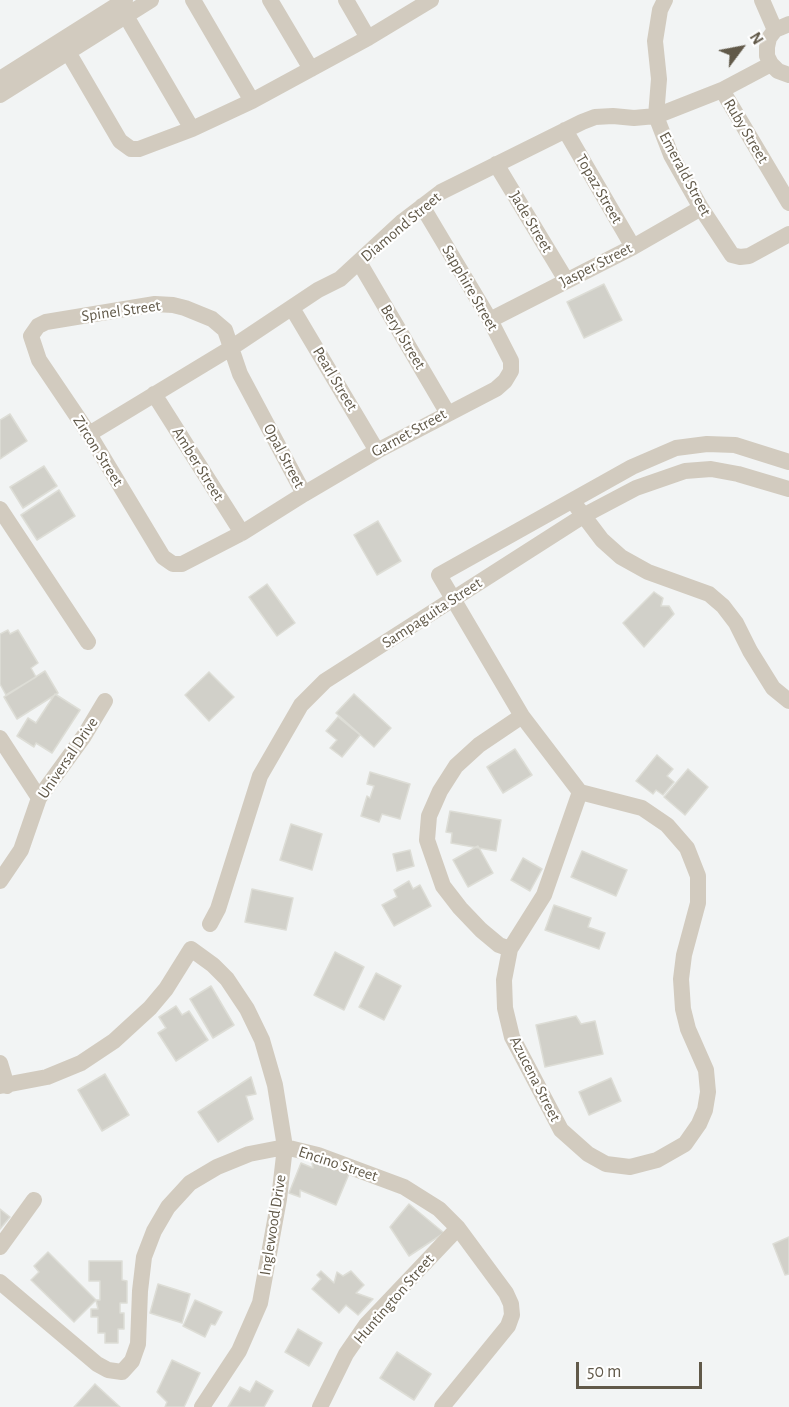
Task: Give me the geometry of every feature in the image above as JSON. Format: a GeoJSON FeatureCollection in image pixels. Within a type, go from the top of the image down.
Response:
{"type":"FeatureCollection","features":[{"type":"Feature","properties":{"kind":"street"},"geometry":{"type":"LineString","coordinates":[[0,79],[126,8],[151,0]]}},
{"type":"Feature","properties":{"kind":"street"},"geometry":{"type":"LineString","coordinates":[[193,0],[252,101]]}},
{"type":"Feature","properties":{"kind":"street"},"geometry":{"type":"LineString","coordinates":[[270,0],[311,69]]}},
{"type":"Feature","properties":{"kind":"street"},"geometry":{"type":"LineString","coordinates":[[346,0],[368,38]]}},
{"type":"Feature","properties":{"kind":"street","name":"Emerald Street"},"geometry":{"type":"LineString","coordinates":[[665,0],[660,10],[655,40],[659,79],[656,116],[667,147],[700,208],[732,255],[749,256],[789,234]]}},
{"type":"Feature","properties":{"kind":"street"},"geometry":{"type":"LineString","coordinates":[[762,0],[782,27],[769,38],[767,56],[778,71],[789,75]]}},
{"type":"Feature","properties":{"kind":"street"},"geometry":{"type":"LineString","coordinates":[[68,52],[120,141],[131,149],[147,147],[252,101],[368,38],[427,1]]}},
{"type":"Feature","properties":{"kind":"street"},"geometry":{"type":"LineString","coordinates":[[0,95],[68,52],[126,8]]}},
{"type":"Feature","properties":{"kind":"street"},"geometry":{"type":"LineString","coordinates":[[126,8],[192,129]]}},
{"type":"Feature","properties":{"kind":"street","name":"Diamond Street"},"geometry":{"type":"LineString","coordinates":[[88,434],[231,348],[318,290],[340,279],[441,192],[595,117],[656,116],[722,90],[771,64]]}},
{"type":"Feature","properties":{"kind":"street","name":"Ruby Street"},"geometry":{"type":"LineString","coordinates":[[722,90],[789,203]]}},
{"type":"Feature","properties":{"kind":"street","name":"Topaz Street"},"geometry":{"type":"LineString","coordinates":[[565,130],[633,247]]}},
{"type":"Feature","properties":{"kind":"street","name":"Jade Street"},"geometry":{"type":"LineString","coordinates":[[496,164],[566,280]]}},
{"type":"Feature","properties":{"kind":"street","name":"Sapphire Street"},"geometry":{"type":"LineString","coordinates":[[422,206],[490,320],[511,361],[511,371]]}},
{"type":"Feature","properties":{"kind":"street","name":"Jasper Street"},"geometry":{"type":"LineString","coordinates":[[490,320],[633,247],[700,208]]}},
{"type":"Feature","properties":{"kind":"street","name":"Beryl Street"},"geometry":{"type":"LineString","coordinates":[[359,262],[447,412]]}},
{"type":"Feature","properties":{"kind":"street","name":"Spinel Street"},"geometry":{"type":"LineString","coordinates":[[32,332],[46,322],[155,304],[173,305],[200,314],[219,324],[225,330],[231,348]]}},
{"type":"Feature","properties":{"kind":"street","name":"Pearl Street"},"geometry":{"type":"LineString","coordinates":[[292,308],[377,450]]}},
{"type":"Feature","properties":{"kind":"street","name":"Zircon Street"},"geometry":{"type":"LineString","coordinates":[[32,332],[31,341],[39,360],[88,434],[163,557],[173,564]]}},
{"type":"Feature","properties":{"kind":"street","name":"Opal Street"},"geometry":{"type":"LineString","coordinates":[[173,564],[182,564],[242,533],[304,494],[240,374],[231,348]]}},
{"type":"Feature","properties":{"kind":"street","name":"Garnet Street"},"geometry":{"type":"LineString","coordinates":[[304,494],[377,450],[496,388],[505,381],[511,371]]}},
{"type":"Feature","properties":{"kind":"street","name":"Amber Street"},"geometry":{"type":"LineString","coordinates":[[154,394],[242,533]]}},
{"type":"Feature","properties":{"kind":"street","name":"Sampaguita Street"},"geometry":{"type":"LineString","coordinates":[[454,598],[439,575],[632,467],[676,448],[707,444],[735,445],[789,462]]}},
{"type":"Feature","properties":{"kind":"street","name":"Sampaguita Street"},"geometry":{"type":"LineString","coordinates":[[210,924],[218,909],[260,776],[301,705],[325,681],[583,516],[636,488],[685,471],[711,469],[738,474],[789,489]]}},
{"type":"Feature","properties":{"kind":"street"},"geometry":{"type":"LineString","coordinates":[[573,501],[602,540],[621,557],[648,572],[709,594],[723,606],[736,623],[773,688],[789,701]]}},
{"type":"Feature","properties":{"kind":"street"},"geometry":{"type":"LineString","coordinates":[[0,509],[88,642]]}},
{"type":"Feature","properties":{"kind":"street"},"geometry":{"type":"LineString","coordinates":[[454,598],[522,716],[580,792]]}},
{"type":"Feature","properties":{"kind":"street","name":"Universal Drive"},"geometry":{"type":"LineString","coordinates":[[0,881],[21,850],[39,798],[84,736],[105,701]]}},
{"type":"Feature","properties":{"kind":"street"},"geometry":{"type":"LineString","coordinates":[[510,949],[499,945],[481,930],[443,886],[427,840],[429,816],[440,791],[456,766],[479,745],[522,716]]}},
{"type":"Feature","properties":{"kind":"street"},"geometry":{"type":"LineString","coordinates":[[0,738],[39,798]]}},
{"type":"Feature","properties":{"kind":"street","name":"Azucena Street"},"geometry":{"type":"LineString","coordinates":[[580,792],[642,808],[667,825],[687,848],[698,876],[698,903],[684,955],[681,980],[683,1009],[688,1029],[706,1070],[708,1092],[699,1124],[685,1144],[657,1160],[630,1167],[606,1164],[588,1154],[561,1130],[512,1037],[505,1008],[504,981],[510,949],[544,895],[580,792]]}},
{"type":"Feature","properties":{"kind":"street","name":"Inglewood Drive"},"geometry":{"type":"LineString","coordinates":[[3,1086],[55,1074],[81,1063],[114,1041],[166,990],[191,949],[227,979],[247,1009],[262,1040],[275,1085],[285,1147],[279,1199],[260,1303],[239,1351],[202,1407]]}},
{"type":"Feature","properties":{"kind":"street"},"geometry":{"type":"LineString","coordinates":[[0,1063],[3,1086]]}},
{"type":"Feature","properties":{"kind":"street","name":"Encino Street"},"geometry":{"type":"LineString","coordinates":[[0,1282],[97,1364],[115,1373],[122,1372],[132,1361],[138,1344],[144,1257],[154,1231],[168,1207],[190,1184],[217,1167],[249,1154],[285,1147],[318,1155],[404,1187],[439,1209],[458,1228],[506,1293],[511,1304],[512,1316],[508,1326],[442,1407]]}},
{"type":"Feature","properties":{"kind":"street"},"geometry":{"type":"LineString","coordinates":[[0,1247],[34,1200]]}},
{"type":"Feature","properties":{"kind":"street","name":"Huntington Street"},"geometry":{"type":"LineString","coordinates":[[320,1407],[346,1354],[366,1325],[458,1228]]}},
{"type":"Feature","properties":{"kind":"building"},"geometry":{"type":"Polygon","coordinates":[[[604,284],[622,320],[584,338],[567,302],[604,284]]]}},
{"type":"Feature","properties":{"kind":"building"},"geometry":{"type":"Polygon","coordinates":[[[10,414],[27,441],[0,459],[0,420],[10,414]]]}},
{"type":"Feature","properties":{"kind":"building"},"geometry":{"type":"Polygon","coordinates":[[[44,466],[57,486],[23,508],[10,487],[44,466]]]}},
{"type":"Feature","properties":{"kind":"building"},"geometry":{"type":"Polygon","coordinates":[[[59,490],[75,516],[37,540],[21,515],[59,490]]]}},
{"type":"Feature","properties":{"kind":"building"},"geometry":{"type":"Polygon","coordinates":[[[378,521],[401,561],[377,575],[354,535],[378,521]]]}},
{"type":"Feature","properties":{"kind":"building"},"geometry":{"type":"Polygon","coordinates":[[[267,584],[295,623],[277,636],[249,597],[267,584]]]}},
{"type":"Feature","properties":{"kind":"building"},"geometry":{"type":"Polygon","coordinates":[[[654,592],[663,598],[661,606],[669,606],[674,614],[644,647],[623,623],[654,592]]]}},
{"type":"Feature","properties":{"kind":"building"},"geometry":{"type":"Polygon","coordinates":[[[8,630],[10,634],[18,630],[38,663],[31,668],[36,677],[6,695],[0,684],[0,634],[8,630]]]}},
{"type":"Feature","properties":{"kind":"building"},"geometry":{"type":"Polygon","coordinates":[[[45,671],[58,693],[17,719],[4,697],[45,671]]]}},
{"type":"Feature","properties":{"kind":"building"},"geometry":{"type":"Polygon","coordinates":[[[209,672],[234,697],[209,721],[185,695],[209,672]]]}},
{"type":"Feature","properties":{"kind":"building"},"geometry":{"type":"Polygon","coordinates":[[[55,694],[80,710],[52,753],[36,743],[34,747],[17,736],[28,718],[36,723],[55,694]]]}},
{"type":"Feature","properties":{"kind":"building"},"geometry":{"type":"Polygon","coordinates":[[[354,694],[391,728],[374,747],[336,713],[354,694]]]}},
{"type":"Feature","properties":{"kind":"building"},"geometry":{"type":"Polygon","coordinates":[[[338,717],[360,735],[342,757],[330,748],[337,740],[326,731],[338,717]]]}},
{"type":"Feature","properties":{"kind":"building"},"geometry":{"type":"Polygon","coordinates":[[[515,749],[532,775],[503,793],[487,767],[515,749]]]}},
{"type":"Feature","properties":{"kind":"building"},"geometry":{"type":"Polygon","coordinates":[[[657,755],[673,769],[667,776],[674,782],[663,795],[656,790],[653,794],[636,781],[657,755]]]}},
{"type":"Feature","properties":{"kind":"building"},"geometry":{"type":"Polygon","coordinates":[[[688,769],[708,787],[685,815],[664,797],[688,769]]]}},
{"type":"Feature","properties":{"kind":"building"},"geometry":{"type":"Polygon","coordinates":[[[370,772],[410,784],[400,819],[382,814],[379,822],[361,816],[367,796],[370,798],[374,786],[367,784],[370,772]]]}},
{"type":"Feature","properties":{"kind":"building"},"geometry":{"type":"Polygon","coordinates":[[[450,811],[501,820],[496,851],[451,843],[452,833],[446,832],[450,811]]]}},
{"type":"Feature","properties":{"kind":"building"},"geometry":{"type":"Polygon","coordinates":[[[291,824],[322,834],[312,870],[280,860],[291,824]]]}},
{"type":"Feature","properties":{"kind":"building"},"geometry":{"type":"Polygon","coordinates":[[[478,846],[493,873],[468,887],[453,860],[478,846]]]}},
{"type":"Feature","properties":{"kind":"building"},"geometry":{"type":"Polygon","coordinates":[[[410,850],[414,866],[397,871],[393,854],[410,850]]]}},
{"type":"Feature","properties":{"kind":"building"},"geometry":{"type":"Polygon","coordinates":[[[582,851],[627,870],[616,896],[571,877],[582,851]]]}},
{"type":"Feature","properties":{"kind":"building"},"geometry":{"type":"Polygon","coordinates":[[[523,858],[542,869],[530,891],[511,880],[523,858]]]}},
{"type":"Feature","properties":{"kind":"building"},"geometry":{"type":"Polygon","coordinates":[[[409,881],[413,889],[420,885],[431,906],[394,926],[382,905],[397,897],[394,890],[409,881]]]}},
{"type":"Feature","properties":{"kind":"building"},"geometry":{"type":"Polygon","coordinates":[[[252,889],[293,898],[286,930],[245,922],[252,889]]]}},
{"type":"Feature","properties":{"kind":"building"},"geometry":{"type":"Polygon","coordinates":[[[554,905],[591,918],[588,927],[605,933],[599,949],[545,930],[554,905]]]}},
{"type":"Feature","properties":{"kind":"building"},"geometry":{"type":"Polygon","coordinates":[[[335,952],[364,967],[344,1010],[314,995],[335,952]]]}},
{"type":"Feature","properties":{"kind":"building"},"geometry":{"type":"Polygon","coordinates":[[[376,973],[401,986],[384,1020],[359,1007],[376,973]]]}},
{"type":"Feature","properties":{"kind":"building"},"geometry":{"type":"Polygon","coordinates":[[[211,986],[234,1025],[213,1038],[190,999],[211,986]]]}},
{"type":"Feature","properties":{"kind":"building"},"geometry":{"type":"Polygon","coordinates":[[[176,1006],[182,1015],[189,1011],[208,1040],[176,1061],[158,1033],[166,1028],[159,1017],[176,1006]]]}},
{"type":"Feature","properties":{"kind":"building"},"geometry":{"type":"Polygon","coordinates":[[[576,1016],[581,1024],[595,1021],[603,1054],[545,1067],[536,1025],[576,1016]]]}},
{"type":"Feature","properties":{"kind":"building"},"geometry":{"type":"Polygon","coordinates":[[[105,1074],[129,1115],[102,1131],[78,1090],[105,1074]]]}},
{"type":"Feature","properties":{"kind":"building"},"geometry":{"type":"Polygon","coordinates":[[[251,1077],[256,1094],[246,1096],[253,1119],[218,1142],[198,1112],[251,1077]]]}},
{"type":"Feature","properties":{"kind":"building"},"geometry":{"type":"Polygon","coordinates":[[[611,1078],[621,1101],[589,1115],[579,1092],[611,1078]]]}},
{"type":"Feature","properties":{"kind":"building"},"geometry":{"type":"Polygon","coordinates":[[[311,1158],[349,1174],[336,1205],[300,1190],[300,1197],[289,1193],[301,1163],[313,1168],[311,1158]]]}},
{"type":"Feature","properties":{"kind":"building"},"geometry":{"type":"Polygon","coordinates":[[[409,1204],[444,1233],[409,1256],[390,1227],[409,1204]]]}},
{"type":"Feature","properties":{"kind":"building"},"geometry":{"type":"Polygon","coordinates":[[[0,1209],[10,1217],[0,1229],[0,1209]]]}},
{"type":"Feature","properties":{"kind":"building"},"geometry":{"type":"Polygon","coordinates":[[[789,1237],[789,1274],[785,1275],[773,1244],[789,1237]]]}},
{"type":"Feature","properties":{"kind":"building"},"geometry":{"type":"Polygon","coordinates":[[[48,1252],[96,1300],[74,1322],[31,1280],[39,1272],[34,1266],[48,1252]]]}},
{"type":"Feature","properties":{"kind":"building"},"geometry":{"type":"Polygon","coordinates":[[[89,1261],[122,1261],[122,1280],[127,1281],[127,1303],[120,1303],[120,1313],[124,1313],[124,1329],[118,1329],[118,1343],[105,1343],[105,1333],[98,1333],[98,1317],[91,1317],[91,1309],[98,1309],[96,1300],[100,1300],[100,1281],[89,1281],[89,1261]]]}},
{"type":"Feature","properties":{"kind":"building"},"geometry":{"type":"Polygon","coordinates":[[[321,1271],[334,1283],[337,1272],[343,1276],[351,1271],[364,1285],[356,1293],[373,1299],[358,1315],[346,1305],[339,1313],[312,1289],[321,1279],[317,1275],[321,1271]]]}},
{"type":"Feature","properties":{"kind":"building"},"geometry":{"type":"Polygon","coordinates":[[[158,1284],[190,1294],[182,1323],[150,1313],[158,1284]]]}},
{"type":"Feature","properties":{"kind":"building"},"geometry":{"type":"Polygon","coordinates":[[[195,1300],[222,1312],[215,1325],[211,1324],[205,1337],[183,1326],[195,1300]]]}},
{"type":"Feature","properties":{"kind":"building"},"geometry":{"type":"Polygon","coordinates":[[[298,1329],[322,1343],[309,1366],[285,1352],[298,1329]]]}},
{"type":"Feature","properties":{"kind":"building"},"geometry":{"type":"Polygon","coordinates":[[[397,1352],[431,1374],[414,1400],[380,1378],[397,1352]]]}},
{"type":"Feature","properties":{"kind":"building"},"geometry":{"type":"Polygon","coordinates":[[[172,1360],[200,1373],[184,1407],[165,1407],[167,1402],[157,1392],[172,1360]]]}},
{"type":"Feature","properties":{"kind":"building"},"geometry":{"type":"Polygon","coordinates":[[[256,1381],[273,1391],[264,1407],[228,1407],[240,1387],[250,1392],[256,1381]]]}},
{"type":"Feature","properties":{"kind":"building"},"geometry":{"type":"Polygon","coordinates":[[[95,1384],[120,1407],[74,1407],[95,1384]]]}}]}
